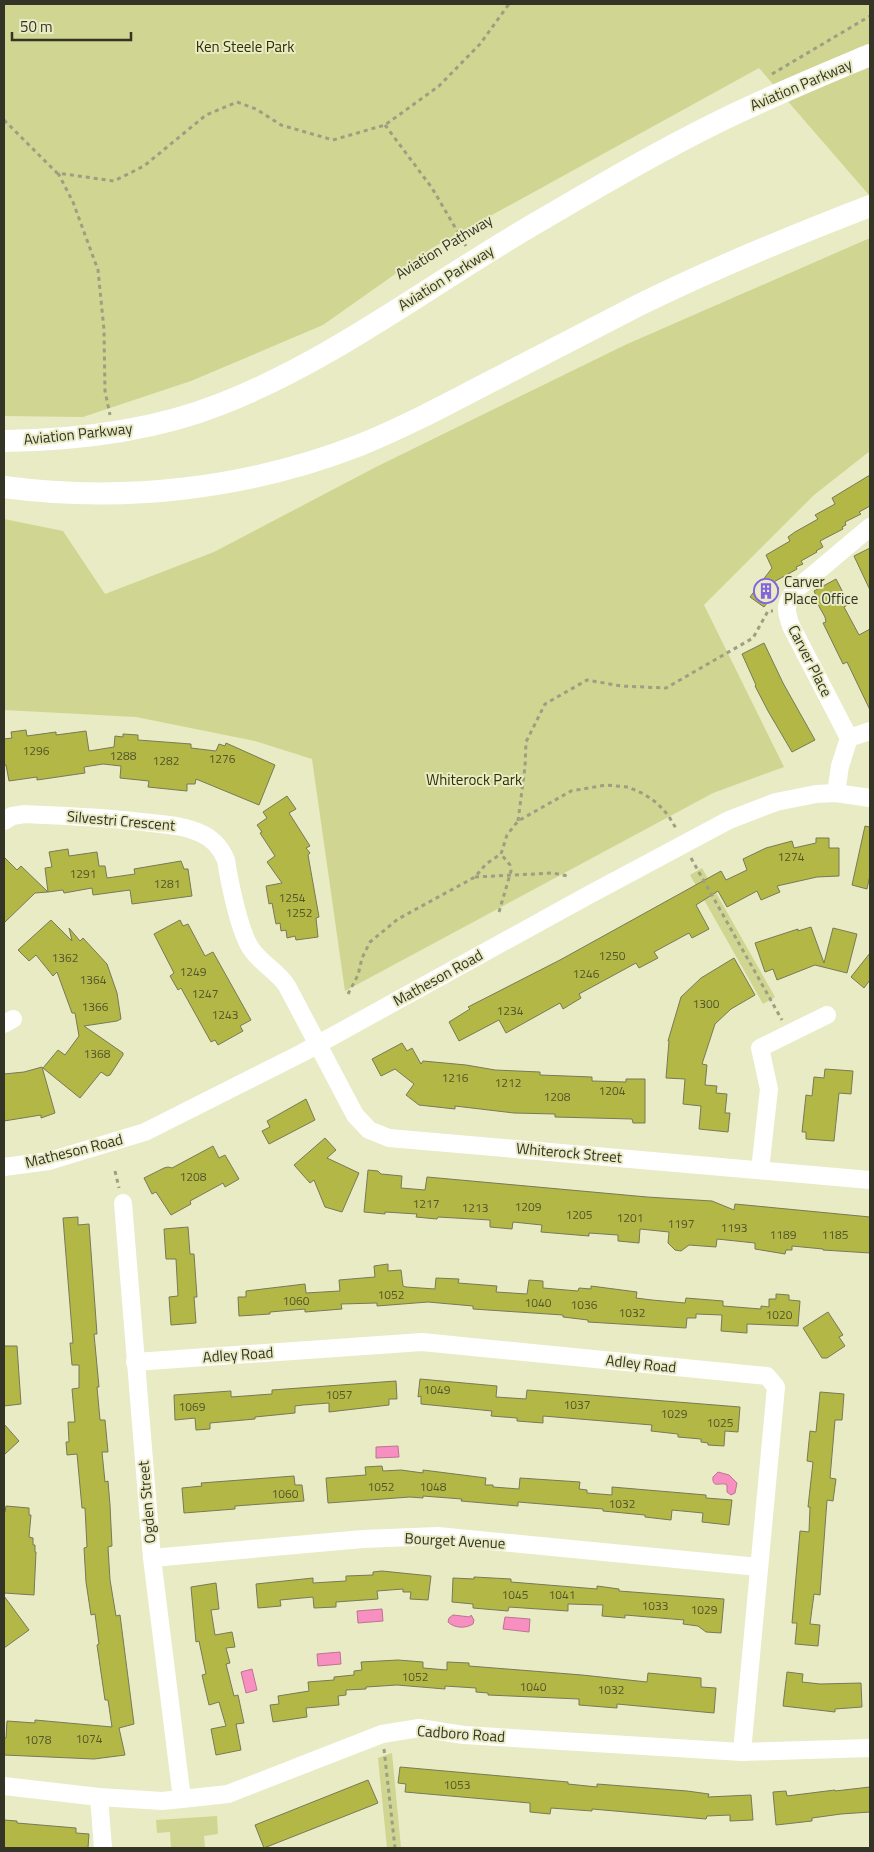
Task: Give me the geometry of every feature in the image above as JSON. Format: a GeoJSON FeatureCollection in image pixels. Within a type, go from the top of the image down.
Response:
{"type":"FeatureCollection","features":[{"type":"Feature","properties":{"kind":"main road","name":"Aviation Parkway"},"geometry":{"type":"LineString","coordinates":[[4,441],[62,438],[139,428],[201,411],[242,396],[306,364],[542,219],[648,159],[762,101],[870,55]]}},
{"type":"Feature","properties":{"kind":"main road"},"geometry":{"type":"LineString","coordinates":[[4,487],[62,493],[138,492],[217,484],[265,475],[312,461],[360,445],[434,411],[689,281],[870,206]]}},
{"type":"Feature","properties":{"kind":"street","name":"Carver Place"},"geometry":{"type":"LineString","coordinates":[[849,738],[791,626],[786,613],[786,603],[794,591],[870,527]]}},
{"type":"Feature","properties":{"kind":"street"},"geometry":{"type":"LineString","coordinates":[[836,793],[840,766],[849,738],[870,731]]}},
{"type":"Feature","properties":{"kind":"street","name":"Matheson Road"},"geometry":{"type":"LineString","coordinates":[[4,1168],[48,1161],[145,1132],[302,1053],[729,820],[776,802],[816,794],[836,793],[870,798]]}},
{"type":"Feature","properties":{"kind":"street","name":"Silvestri Crescent"},"geometry":{"type":"LineString","coordinates":[[4,821],[12,816],[25,814],[116,818],[181,826],[212,840],[222,851],[226,860],[244,936],[250,949],[282,979],[316,1044]]}},
{"type":"Feature","properties":{"kind":"street"},"geometry":{"type":"LineString","coordinates":[[760,1170],[769,1089],[760,1048],[827,1015]]}},
{"type":"Feature","properties":{"kind":"street","name":"Whiterock Street"},"geometry":{"type":"LineString","coordinates":[[316,1044],[355,1115],[369,1130],[389,1138],[870,1180]]}},
{"type":"Feature","properties":{"kind":"street","name":"Ogden Street"},"geometry":{"type":"LineString","coordinates":[[123,1203],[152,1558],[182,1799]]}},
{"type":"Feature","properties":{"kind":"street","name":"Adley Road"},"geometry":{"type":"LineString","coordinates":[[136,1362],[422,1342],[767,1376],[776,1387],[742,1752]]}},
{"type":"Feature","properties":{"kind":"street","name":"Bourget Avenue"},"geometry":{"type":"LineString","coordinates":[[152,1558],[363,1538],[438,1536],[758,1567]]}},
{"type":"Feature","properties":{"kind":"street","name":"Cadboro Road"},"geometry":{"type":"LineString","coordinates":[[4,1786],[100,1797],[162,1801],[228,1794],[382,1734],[419,1728],[464,1735],[742,1752],[870,1748]]}},
{"type":"Feature","properties":{"kind":"street"},"geometry":{"type":"LineString","coordinates":[[100,1797],[103,1848]]}},
{"type":"Feature","properties":{"kind":"path"},"geometry":{"type":"LineString","coordinates":[[57,173],[114,181],[144,166],[206,115],[237,102],[256,109],[280,125],[333,140],[385,125],[439,86],[480,44],[509,4]]}},
{"type":"Feature","properties":{"kind":"path"},"geometry":{"type":"LineString","coordinates":[[765,78],[870,16]]}},
{"type":"Feature","properties":{"kind":"path"},"geometry":{"type":"LineString","coordinates":[[4,120],[57,173],[73,202],[98,270],[104,330],[105,391],[110,416],[104,418]]}},
{"type":"Feature","properties":{"kind":"path","name":"Aviation Pathway"},"geometry":{"type":"LineString","coordinates":[[385,125],[432,188],[466,247],[475,242]]}},
{"type":"Feature","properties":{"kind":"path"},"geometry":{"type":"LineString","coordinates":[[518,821],[525,767],[526,742],[545,704],[586,680],[621,686],[666,688],[753,638],[768,611],[786,613]]}},
{"type":"Feature","properties":{"kind":"path"},"geometry":{"type":"LineString","coordinates":[[348,994],[358,976],[362,958],[370,942],[398,919],[435,897],[475,877],[486,864],[501,854],[507,835],[518,821],[571,791],[606,785],[628,787],[657,802],[668,815],[678,832]]}},
{"type":"Feature","properties":{"kind":"path"},"geometry":{"type":"LineString","coordinates":[[500,912],[511,871],[510,864],[501,854]]}},
{"type":"Feature","properties":{"kind":"path"},"geometry":{"type":"LineString","coordinates":[[690,856],[790,1034]]}},
{"type":"Feature","properties":{"kind":"path"},"geometry":{"type":"LineString","coordinates":[[475,877],[553,873],[568,876]]}},
{"type":"Feature","properties":{"kind":"path"},"geometry":{"type":"LineString","coordinates":[[382,1734],[395,1848]]}},
{"type":"Feature","properties":{"kind":"green space","name":"Ken Steele Park"},"geometry":{"type":"Polygon","coordinates":[[[4,4],[870,4],[870,203],[869,195],[759,68],[432,248],[323,325],[191,381],[83,417],[4,416],[4,4]]]}},
{"type":"Feature","properties":{"kind":"green space","name":"Whiterock Park"},"geometry":{"type":"Polygon","coordinates":[[[870,238],[870,451],[814,495],[704,605],[784,767],[713,793],[345,991],[312,759],[255,741],[136,717],[4,710],[4,519],[63,531],[105,594],[214,552],[376,467],[625,345],[870,238]]]}},
{"type":"Feature","properties":{"kind":"green space"},"geometry":{"type":"Polygon","coordinates":[[[702,868],[775,997],[763,1004],[690,875],[702,868]]]}},
{"type":"Feature","properties":{"kind":"green space"},"geometry":{"type":"Polygon","coordinates":[[[392,1753],[401,1848],[387,1848],[378,1758],[392,1753]]]}},
{"type":"Feature","properties":{"kind":"green space"},"geometry":{"type":"Polygon","coordinates":[[[217,1816],[218,1834],[204,1836],[205,1848],[171,1848],[170,1832],[157,1833],[156,1820],[217,1816]]]}},
{"type":"Feature","properties":{"kind":"shaded area"},"geometry":{"type":"Polygon","coordinates":[[[398,1446],[399,1457],[376,1458],[376,1447],[398,1446]]]}},
{"type":"Feature","properties":{"kind":"shaded area"},"geometry":{"type":"Polygon","coordinates":[[[718,1472],[729,1475],[737,1483],[735,1493],[731,1495],[727,1492],[727,1485],[725,1484],[714,1483],[713,1477],[718,1472]]]}},
{"type":"Feature","properties":{"kind":"shaded area"},"geometry":{"type":"Polygon","coordinates":[[[382,1609],[383,1621],[358,1623],[357,1611],[382,1609]]]}},
{"type":"Feature","properties":{"kind":"shaded area"},"geometry":{"type":"Polygon","coordinates":[[[453,1615],[470,1617],[471,1615],[474,1620],[473,1624],[463,1627],[453,1626],[448,1622],[449,1618],[453,1615]]]}},
{"type":"Feature","properties":{"kind":"shaded area"},"geometry":{"type":"Polygon","coordinates":[[[505,1617],[530,1619],[529,1632],[503,1629],[505,1617]]]}},
{"type":"Feature","properties":{"kind":"shaded area"},"geometry":{"type":"Polygon","coordinates":[[[340,1652],[341,1664],[318,1666],[317,1654],[340,1652]]]}},
{"type":"Feature","properties":{"kind":"shaded area"},"geometry":{"type":"Polygon","coordinates":[[[252,1669],[257,1690],[246,1693],[241,1672],[252,1669]]]}},
{"type":"Feature","properties":{"kind":"building"},"geometry":{"type":"Polygon","coordinates":[[[870,475],[870,506],[859,512],[861,514],[845,522],[846,525],[842,527],[843,529],[820,541],[823,547],[801,561],[803,564],[796,567],[797,569],[772,583],[779,588],[764,607],[750,597],[772,568],[766,555],[790,541],[788,537],[795,532],[818,519],[815,515],[835,504],[832,498],[870,475]]]}},
{"type":"Feature","properties":{"kind":"building"},"geometry":{"type":"Polygon","coordinates":[[[870,548],[870,590],[854,556],[870,548]]]}},
{"type":"Feature","properties":{"kind":"building"},"geometry":{"type":"Polygon","coordinates":[[[836,579],[849,604],[844,607],[859,635],[870,629],[870,710],[847,662],[843,664],[823,623],[826,622],[825,617],[816,601],[818,600],[814,591],[836,579]]]}},
{"type":"Feature","properties":{"kind":"building"},"geometry":{"type":"Polygon","coordinates":[[[764,643],[783,683],[815,740],[792,752],[755,686],[742,654],[764,643]]]}},
{"type":"Feature","properties":{"kind":"building"},"geometry":{"type":"Polygon","coordinates":[[[26,730],[27,736],[56,732],[56,735],[86,731],[89,751],[114,747],[115,736],[123,737],[123,734],[138,735],[138,740],[191,744],[191,748],[216,751],[219,744],[225,746],[226,743],[275,765],[259,805],[196,779],[195,784],[187,784],[187,791],[148,787],[149,781],[120,778],[121,766],[103,764],[84,767],[85,773],[37,780],[37,777],[9,781],[6,765],[4,765],[4,739],[12,738],[11,732],[26,730]]]}},
{"type":"Feature","properties":{"kind":"building"},"geometry":{"type":"Polygon","coordinates":[[[287,796],[296,809],[289,813],[310,846],[306,848],[310,853],[308,855],[319,917],[316,918],[318,937],[296,940],[295,936],[287,938],[286,930],[281,931],[280,923],[276,924],[272,903],[269,904],[266,886],[282,883],[267,862],[275,856],[257,825],[267,818],[263,812],[287,796]]]}},
{"type":"Feature","properties":{"kind":"building"},"geometry":{"type":"Polygon","coordinates":[[[865,826],[870,827],[870,875],[867,889],[852,885],[865,826]]]}},
{"type":"Feature","properties":{"kind":"building"},"geometry":{"type":"Polygon","coordinates":[[[816,838],[829,838],[829,848],[839,848],[839,876],[817,877],[777,886],[780,892],[761,900],[757,891],[727,907],[718,891],[696,905],[709,929],[692,938],[689,933],[654,952],[658,958],[639,968],[636,963],[579,994],[581,998],[563,1009],[560,1003],[506,1033],[499,1020],[459,1041],[449,1022],[470,1009],[468,1007],[560,960],[721,871],[726,880],[747,870],[743,859],[766,848],[792,841],[794,848],[816,843],[816,838]]]}},
{"type":"Feature","properties":{"kind":"building"},"geometry":{"type":"Polygon","coordinates":[[[68,849],[69,856],[97,852],[99,866],[105,866],[107,878],[135,874],[134,869],[181,861],[184,869],[188,869],[192,896],[132,904],[130,890],[93,895],[92,888],[64,893],[63,890],[48,892],[45,868],[52,867],[49,852],[68,849]]]}},
{"type":"Feature","properties":{"kind":"building"},"geometry":{"type":"Polygon","coordinates":[[[4,857],[17,870],[21,866],[48,892],[35,893],[4,923],[4,857]]]}},
{"type":"Feature","properties":{"kind":"building"},"geometry":{"type":"Polygon","coordinates":[[[51,920],[72,941],[69,928],[80,941],[83,938],[107,964],[117,993],[121,1019],[84,1026],[123,1053],[123,1055],[110,1075],[107,1076],[101,1072],[80,1098],[43,1068],[58,1050],[65,1055],[79,1036],[75,1013],[72,1013],[57,972],[53,976],[36,955],[29,961],[18,950],[51,920]]]}},
{"type":"Feature","properties":{"kind":"building"},"geometry":{"type":"Polygon","coordinates":[[[180,920],[183,926],[188,924],[205,956],[213,952],[251,1020],[240,1026],[243,1031],[218,1045],[215,1040],[211,1042],[181,988],[178,990],[170,976],[174,973],[154,934],[180,920]]]}},
{"type":"Feature","properties":{"kind":"building"},"geometry":{"type":"Polygon","coordinates":[[[811,927],[824,963],[833,928],[857,934],[847,973],[815,965],[777,980],[773,969],[765,972],[755,943],[798,929],[798,931],[811,927]]]}},
{"type":"Feature","properties":{"kind":"building"},"geometry":{"type":"Polygon","coordinates":[[[870,953],[870,980],[864,988],[851,977],[870,953]]]}},
{"type":"Feature","properties":{"kind":"building"},"geometry":{"type":"Polygon","coordinates":[[[734,958],[755,995],[731,1009],[715,1024],[702,1064],[707,1065],[705,1085],[717,1086],[716,1093],[727,1094],[725,1113],[730,1113],[728,1132],[699,1129],[701,1106],[683,1104],[685,1079],[666,1078],[668,1041],[681,997],[701,978],[734,958]]]}},
{"type":"Feature","properties":{"kind":"building"},"geometry":{"type":"Polygon","coordinates":[[[402,1043],[407,1051],[412,1048],[421,1064],[423,1061],[495,1070],[540,1072],[540,1075],[592,1077],[592,1081],[626,1082],[626,1079],[645,1079],[645,1123],[633,1123],[632,1119],[555,1117],[555,1114],[514,1113],[455,1106],[455,1109],[419,1105],[406,1095],[414,1084],[395,1069],[381,1076],[372,1059],[402,1043]]]}},
{"type":"Feature","properties":{"kind":"building"},"geometry":{"type":"Polygon","coordinates":[[[42,1067],[55,1113],[41,1118],[41,1115],[4,1121],[4,1074],[24,1072],[42,1067]]]}},
{"type":"Feature","properties":{"kind":"building"},"geometry":{"type":"Polygon","coordinates":[[[825,1069],[853,1071],[851,1094],[839,1093],[834,1141],[806,1139],[806,1132],[802,1132],[806,1095],[812,1096],[814,1077],[824,1078],[825,1069]]]}},
{"type":"Feature","properties":{"kind":"building"},"geometry":{"type":"Polygon","coordinates":[[[306,1099],[315,1120],[269,1144],[262,1131],[270,1127],[267,1121],[306,1099]]]}},
{"type":"Feature","properties":{"kind":"building"},"geometry":{"type":"Polygon","coordinates":[[[325,1138],[336,1150],[327,1158],[359,1173],[342,1212],[325,1207],[314,1180],[310,1183],[294,1165],[325,1138]]]}},
{"type":"Feature","properties":{"kind":"building"},"geometry":{"type":"Polygon","coordinates":[[[213,1146],[219,1158],[225,1155],[239,1179],[225,1187],[223,1183],[190,1201],[191,1204],[171,1215],[156,1192],[152,1194],[144,1178],[164,1168],[172,1168],[213,1146]]]}},
{"type":"Feature","properties":{"kind":"building"},"geometry":{"type":"Polygon","coordinates":[[[368,1170],[378,1171],[381,1174],[402,1176],[401,1188],[425,1190],[427,1177],[712,1201],[734,1210],[735,1204],[870,1217],[870,1253],[792,1246],[792,1250],[786,1250],[785,1254],[755,1249],[755,1243],[717,1239],[716,1247],[689,1245],[681,1251],[675,1250],[668,1243],[669,1232],[640,1229],[639,1243],[618,1241],[618,1235],[589,1233],[589,1236],[541,1232],[542,1225],[513,1222],[512,1229],[490,1227],[490,1220],[438,1217],[437,1219],[416,1217],[417,1214],[364,1212],[368,1170]]]}},
{"type":"Feature","properties":{"kind":"building"},"geometry":{"type":"Polygon","coordinates":[[[78,1217],[78,1225],[89,1224],[97,1334],[94,1334],[99,1387],[97,1387],[100,1420],[105,1420],[108,1452],[102,1452],[105,1482],[108,1481],[110,1505],[112,1546],[108,1547],[110,1580],[116,1616],[120,1615],[134,1724],[119,1728],[125,1755],[94,1759],[4,1755],[7,1721],[35,1723],[35,1720],[112,1727],[108,1700],[105,1700],[97,1645],[99,1644],[95,1614],[91,1615],[86,1582],[84,1548],[87,1547],[85,1508],[82,1508],[77,1454],[67,1455],[66,1442],[69,1442],[68,1422],[75,1422],[72,1389],[79,1388],[79,1365],[72,1365],[70,1343],[73,1343],[63,1218],[78,1217]]]}},
{"type":"Feature","properties":{"kind":"building"},"geometry":{"type":"Polygon","coordinates":[[[188,1227],[190,1254],[194,1254],[197,1297],[194,1297],[196,1323],[171,1325],[169,1297],[178,1296],[176,1259],[166,1259],[164,1229],[188,1227]]]}},
{"type":"Feature","properties":{"kind":"building"},"geometry":{"type":"Polygon","coordinates":[[[388,1264],[388,1271],[401,1270],[403,1286],[406,1287],[435,1289],[436,1278],[459,1279],[458,1283],[497,1286],[496,1292],[527,1294],[529,1280],[543,1281],[543,1288],[578,1291],[579,1288],[591,1289],[591,1286],[637,1292],[636,1298],[685,1303],[686,1298],[723,1301],[723,1306],[761,1309],[761,1306],[769,1307],[769,1299],[776,1299],[776,1294],[789,1295],[789,1300],[800,1301],[798,1326],[747,1324],[747,1333],[721,1331],[722,1315],[696,1314],[696,1318],[687,1318],[686,1328],[588,1322],[588,1320],[563,1317],[563,1315],[473,1309],[473,1306],[428,1302],[377,1306],[377,1303],[341,1304],[342,1309],[305,1312],[305,1309],[239,1316],[238,1297],[246,1297],[246,1291],[305,1284],[306,1293],[340,1291],[339,1280],[375,1277],[374,1266],[388,1264]]]}},
{"type":"Feature","properties":{"kind":"building"},"geometry":{"type":"Polygon","coordinates":[[[828,1312],[843,1335],[839,1337],[845,1346],[827,1358],[822,1358],[803,1328],[828,1312]]]}},
{"type":"Feature","properties":{"kind":"building"},"geometry":{"type":"Polygon","coordinates":[[[4,1346],[17,1346],[21,1404],[4,1406],[4,1346]]]}},
{"type":"Feature","properties":{"kind":"building"},"geometry":{"type":"Polygon","coordinates":[[[420,1379],[497,1386],[496,1397],[526,1399],[527,1390],[740,1407],[738,1432],[725,1431],[724,1446],[708,1445],[708,1443],[701,1442],[701,1439],[678,1437],[678,1434],[651,1431],[652,1425],[543,1416],[543,1423],[517,1421],[517,1418],[491,1416],[492,1411],[421,1404],[421,1396],[418,1397],[420,1379]]]}},
{"type":"Feature","properties":{"kind":"building"},"geometry":{"type":"Polygon","coordinates":[[[396,1381],[397,1399],[389,1399],[389,1405],[329,1412],[329,1403],[295,1406],[295,1413],[210,1423],[210,1429],[196,1430],[195,1418],[175,1420],[174,1395],[231,1391],[231,1397],[272,1394],[272,1390],[396,1381]]]}},
{"type":"Feature","properties":{"kind":"building"},"geometry":{"type":"Polygon","coordinates":[[[820,1392],[844,1394],[842,1420],[835,1420],[830,1478],[836,1479],[833,1501],[827,1500],[820,1595],[814,1594],[810,1624],[820,1625],[818,1646],[795,1644],[797,1623],[792,1623],[800,1531],[809,1532],[810,1507],[808,1507],[813,1462],[807,1461],[810,1431],[816,1432],[820,1392]]]}},
{"type":"Feature","properties":{"kind":"building"},"geometry":{"type":"Polygon","coordinates":[[[4,1424],[19,1441],[4,1455],[4,1424]]]}},
{"type":"Feature","properties":{"kind":"building"},"geometry":{"type":"Polygon","coordinates":[[[382,1466],[383,1471],[401,1470],[423,1473],[423,1470],[486,1478],[485,1485],[493,1485],[493,1487],[519,1489],[520,1478],[580,1482],[579,1489],[587,1490],[587,1493],[612,1495],[612,1487],[706,1495],[706,1498],[732,1500],[729,1525],[702,1522],[703,1513],[672,1510],[671,1520],[645,1517],[645,1515],[603,1511],[603,1509],[518,1502],[518,1506],[423,1496],[423,1498],[410,1497],[328,1503],[326,1478],[366,1475],[365,1467],[382,1466]]]}},
{"type":"Feature","properties":{"kind":"building"},"geometry":{"type":"Polygon","coordinates":[[[294,1476],[295,1485],[302,1485],[304,1501],[235,1506],[235,1509],[184,1513],[182,1488],[202,1486],[201,1483],[294,1476]]]}},
{"type":"Feature","properties":{"kind":"building"},"geometry":{"type":"Polygon","coordinates":[[[6,1506],[29,1508],[29,1515],[31,1515],[29,1537],[33,1538],[36,1552],[34,1595],[4,1593],[4,1511],[6,1506]]]}},
{"type":"Feature","properties":{"kind":"building"},"geometry":{"type":"Polygon","coordinates":[[[382,1571],[431,1576],[428,1600],[410,1599],[411,1592],[403,1592],[403,1589],[377,1591],[378,1599],[336,1602],[336,1607],[314,1608],[313,1597],[280,1600],[281,1606],[258,1608],[256,1584],[313,1578],[313,1583],[346,1581],[346,1576],[373,1575],[373,1572],[382,1571]]]}},
{"type":"Feature","properties":{"kind":"building"},"geometry":{"type":"Polygon","coordinates":[[[474,1577],[511,1579],[511,1582],[597,1589],[597,1586],[619,1589],[619,1591],[724,1599],[721,1633],[706,1632],[698,1626],[683,1624],[684,1620],[625,1615],[625,1618],[602,1616],[603,1605],[568,1604],[568,1611],[509,1607],[508,1611],[473,1608],[473,1604],[452,1602],[453,1578],[474,1579],[474,1577]]]}},
{"type":"Feature","properties":{"kind":"building"},"geometry":{"type":"Polygon","coordinates":[[[216,1583],[219,1609],[211,1610],[215,1635],[232,1632],[235,1647],[226,1648],[230,1663],[226,1664],[234,1696],[238,1695],[244,1723],[236,1724],[241,1750],[216,1755],[211,1729],[226,1726],[219,1702],[209,1705],[202,1675],[206,1674],[199,1641],[196,1642],[191,1587],[216,1583]]]}},
{"type":"Feature","properties":{"kind":"building"},"geometry":{"type":"Polygon","coordinates":[[[4,1596],[29,1630],[4,1648],[4,1596]]]}},
{"type":"Feature","properties":{"kind":"building"},"geometry":{"type":"Polygon","coordinates":[[[398,1660],[423,1662],[423,1668],[447,1670],[447,1662],[469,1663],[469,1666],[647,1682],[648,1673],[701,1678],[701,1687],[716,1688],[714,1713],[617,1704],[617,1708],[579,1705],[579,1699],[488,1695],[488,1693],[476,1692],[476,1688],[445,1686],[445,1689],[397,1685],[346,1690],[346,1695],[338,1696],[339,1705],[306,1708],[307,1717],[273,1722],[270,1705],[279,1704],[278,1696],[309,1691],[308,1682],[334,1680],[334,1677],[354,1675],[354,1671],[362,1670],[361,1662],[398,1660]]]}},
{"type":"Feature","properties":{"kind":"building"},"geometry":{"type":"Polygon","coordinates":[[[787,1672],[803,1674],[802,1682],[820,1684],[861,1683],[862,1707],[835,1709],[835,1712],[783,1706],[787,1672]]]}},
{"type":"Feature","properties":{"kind":"building"},"geometry":{"type":"Polygon","coordinates":[[[400,1767],[568,1782],[568,1784],[597,1787],[597,1784],[687,1791],[709,1794],[708,1797],[751,1795],[753,1820],[730,1821],[730,1815],[707,1816],[706,1819],[592,1809],[592,1811],[551,1808],[550,1814],[530,1812],[530,1803],[405,1792],[406,1784],[398,1783],[400,1767]]]}},
{"type":"Feature","properties":{"kind":"building"},"geometry":{"type":"Polygon","coordinates":[[[368,1780],[378,1803],[264,1848],[255,1825],[368,1780]]]}},
{"type":"Feature","properties":{"kind":"building"},"geometry":{"type":"Polygon","coordinates":[[[870,1787],[870,1812],[812,1818],[812,1821],[776,1825],[773,1792],[786,1791],[787,1796],[870,1787]]]}},
{"type":"Feature","properties":{"kind":"building"},"geometry":{"type":"Polygon","coordinates":[[[4,1820],[17,1821],[17,1823],[76,1828],[76,1833],[89,1834],[88,1848],[4,1848],[4,1820]]]}},
{"type":"Feature","properties":{"kind":"place","name":"Carver Place Office"},"geometry":{"type":"Point","coordinates":[766,591]}}]}
